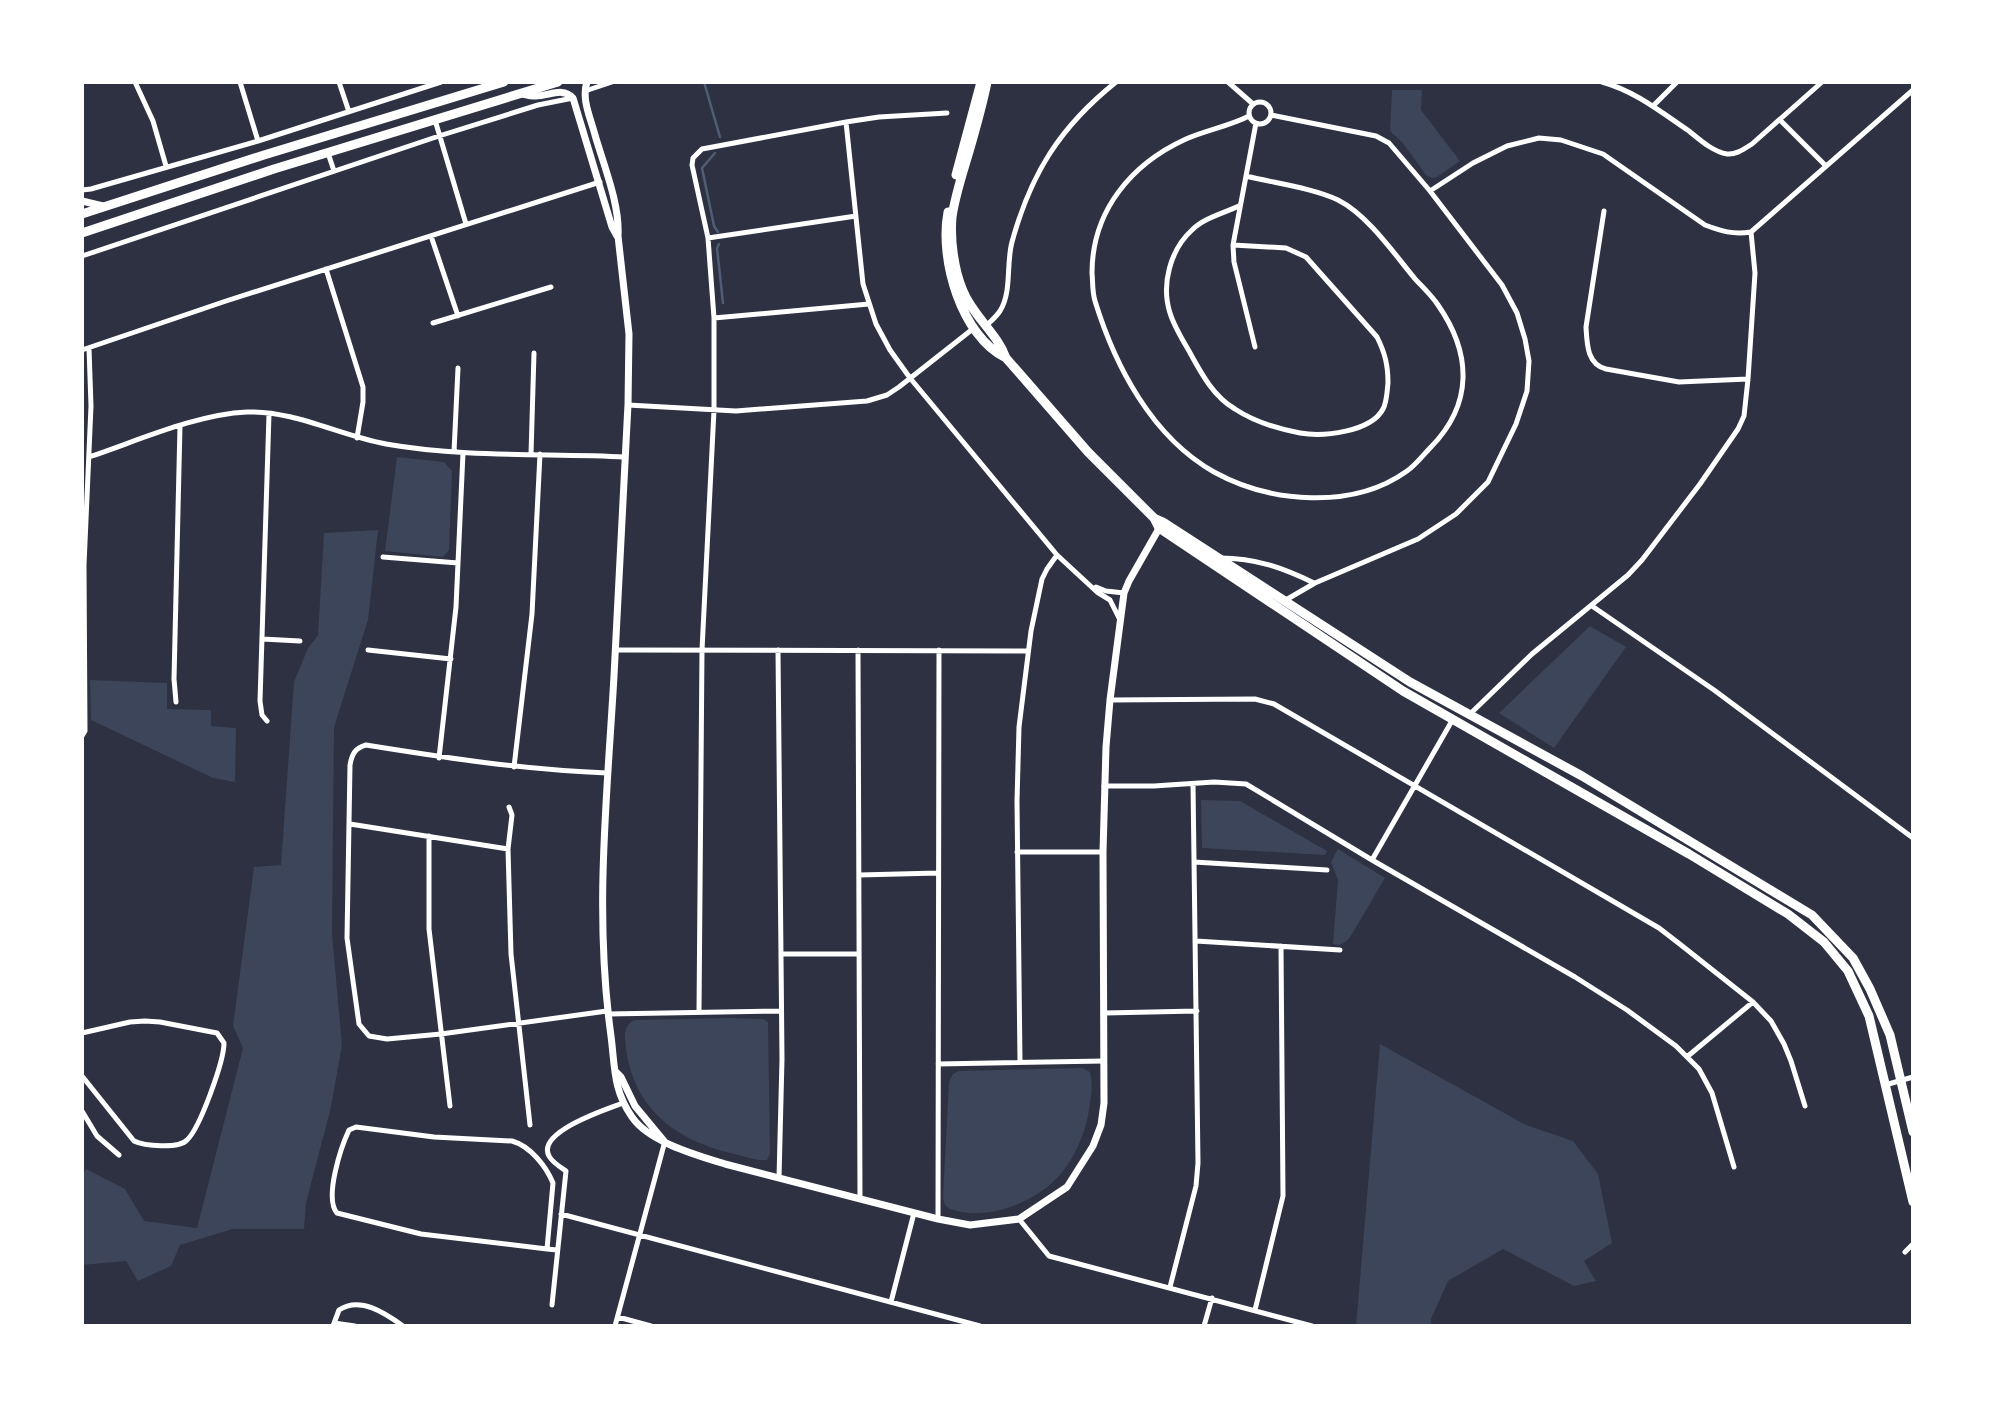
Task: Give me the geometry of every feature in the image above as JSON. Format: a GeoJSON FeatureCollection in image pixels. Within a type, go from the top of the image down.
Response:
{"type":"FeatureCollection","features":[{"type":"Feature","properties":{"kind":"main road"},"geometry":{"type":"LineString","coordinates":[[82,214],[504,82]]}},
{"type":"Feature","properties":{"kind":"main road"},"geometry":{"type":"LineString","coordinates":[[82,233],[119,219],[558,82]]}},
{"type":"Feature","properties":{"kind":"main road"},"geometry":{"type":"LineString","coordinates":[[981,82],[951,195],[945,242],[950,274],[959,300],[974,327],[996,353],[1006,358],[1088,452],[1159,522],[1281,604],[1410,682],[1582,776],[1812,915],[1853,958],[1870,989],[1890,1035],[1913,1132]]}},
{"type":"Feature","properties":{"kind":"main road"},"geometry":{"type":"LineString","coordinates":[[987,82],[952,218],[956,269],[961,287],[968,304],[1002,346],[1006,358]]}},
{"type":"Feature","properties":{"kind":"main road"},"geometry":{"type":"LineString","coordinates":[[1159,522],[1217,558],[1403,691],[1720,872],[1788,914],[1824,942],[1848,971],[1870,1016],[1913,1202]]}},
{"type":"Feature","properties":{"kind":"street"},"geometry":{"type":"LineString","coordinates":[[135,82],[153,121],[166,166]]}},
{"type":"Feature","properties":{"kind":"street"},"geometry":{"type":"LineString","coordinates":[[240,82],[258,141]]}},
{"type":"Feature","properties":{"kind":"street"},"geometry":{"type":"LineString","coordinates":[[339,82],[349,112]]}},
{"type":"Feature","properties":{"kind":"street"},"geometry":{"type":"LineString","coordinates":[[82,190],[258,141],[442,82]]}},
{"type":"Feature","properties":{"kind":"street"},"geometry":{"type":"LineString","coordinates":[[612,82],[586,86],[587,106],[611,189],[618,226],[629,334],[628,405],[601,880],[602,942],[617,1090],[640,1127],[652,1136],[694,1154],[914,1213],[970,1225],[1019,1219],[1067,1187],[1093,1146],[1101,1125],[1105,1013],[1104,786],[1110,700],[1124,593],[1159,522]]}},
{"type":"Feature","properties":{"kind":"street"},"geometry":{"type":"LineString","coordinates":[[985,327],[1002,309],[1012,244],[1019,218],[1037,174],[1064,132],[1116,82]]}},
{"type":"Feature","properties":{"kind":"street"},"geometry":{"type":"LineString","coordinates":[[1228,82],[1253,104]]}},
{"type":"Feature","properties":{"kind":"street"},"geometry":{"type":"LineString","coordinates":[[1602,82],[1626,90],[1712,148],[1727,154],[1739,152],[1822,82]]}},
{"type":"Feature","properties":{"kind":"street"},"geometry":{"type":"LineString","coordinates":[[1653,106],[1677,82]]}},
{"type":"Feature","properties":{"kind":"street"},"geometry":{"type":"LineString","coordinates":[[1430,191],[1473,163],[1507,146],[1539,138],[1561,140],[1603,154],[1705,225],[1737,234],[1751,232],[1913,90]]}},
{"type":"Feature","properties":{"kind":"street"},"geometry":{"type":"LineString","coordinates":[[519,94],[536,96],[564,92],[573,98],[612,227],[618,236]]}},
{"type":"Feature","properties":{"kind":"street"},"geometry":{"type":"LineString","coordinates":[[82,256],[439,136],[538,105],[573,98]]}},
{"type":"Feature","properties":{"kind":"street"},"geometry":{"type":"LineString","coordinates":[[1266,103],[1270,109],[1267,122],[1256,123],[1249,116],[1249,109],[1253,104],[1266,103]]}},
{"type":"Feature","properties":{"kind":"street"},"geometry":{"type":"LineString","coordinates":[[699,1012],[702,650],[714,410],[714,318],[708,238],[692,165],[693,158],[702,149],[846,122],[947,113]]}},
{"type":"Feature","properties":{"kind":"street"},"geometry":{"type":"LineString","coordinates":[[1270,115],[1376,136],[1389,143],[1430,191],[1502,285],[1517,313],[1529,361],[1527,391],[1516,424],[1488,482],[1456,514],[1418,539],[1315,583],[1281,604]]}},
{"type":"Feature","properties":{"kind":"street"},"geometry":{"type":"LineString","coordinates":[[1246,176],[1326,195],[1350,207],[1438,304],[1454,334],[1464,377],[1463,391],[1450,425],[1408,470],[1388,482],[1333,497],[1298,497],[1242,484],[1214,472],[1190,455],[1155,421],[1128,380],[1102,324],[1093,294],[1092,264],[1095,240],[1104,214],[1117,192],[1145,163],[1171,147],[1198,134],[1249,116]]}},
{"type":"Feature","properties":{"kind":"street"},"geometry":{"type":"LineString","coordinates":[[435,120],[466,224]]}},
{"type":"Feature","properties":{"kind":"street"},"geometry":{"type":"LineString","coordinates":[[1780,120],[1826,166]]}},
{"type":"Feature","properties":{"kind":"street"},"geometry":{"type":"LineString","coordinates":[[846,122],[863,284],[876,324],[890,350],[910,378],[1057,555],[1110,600],[1120,621]]}},
{"type":"Feature","properties":{"kind":"street"},"geometry":{"type":"LineString","coordinates":[[1255,347],[1234,262],[1233,245],[1256,123]]}},
{"type":"Feature","properties":{"kind":"street"},"geometry":{"type":"LineString","coordinates":[[328,153],[334,171]]}},
{"type":"Feature","properties":{"kind":"street"},"geometry":{"type":"LineString","coordinates":[[82,736],[85,731],[84,565],[91,406],[85,349],[326,269],[600,183]]}},
{"type":"Feature","properties":{"kind":"street"},"geometry":{"type":"LineString","coordinates":[[82,201],[103,206]]}},
{"type":"Feature","properties":{"kind":"street"},"geometry":{"type":"LineString","coordinates":[[1233,245],[1286,248],[1306,257],[1377,337],[1385,352],[1388,380],[1384,408],[1375,419],[1358,428],[1321,434],[1300,433],[1235,410],[1207,383],[1170,315],[1166,288],[1169,270],[1173,255],[1192,230],[1239,206]]}},
{"type":"Feature","properties":{"kind":"street"},"geometry":{"type":"LineString","coordinates":[[1604,211],[1586,327],[1593,362],[1606,369],[1679,382],[1748,379]]}},
{"type":"Feature","properties":{"kind":"street"},"geometry":{"type":"LineString","coordinates":[[708,238],[856,216]]}},
{"type":"Feature","properties":{"kind":"street"},"geometry":{"type":"LineString","coordinates":[[1469,715],[1532,654],[1619,583],[1642,560],[1700,484],[1741,424],[1748,379],[1755,273],[1751,232]]}},
{"type":"Feature","properties":{"kind":"street"},"geometry":{"type":"LineString","coordinates":[[431,236],[458,316]]}},
{"type":"Feature","properties":{"kind":"street"},"geometry":{"type":"LineString","coordinates":[[326,269],[363,387],[357,438]]}},
{"type":"Feature","properties":{"kind":"street"},"geometry":{"type":"LineString","coordinates":[[433,323],[551,287]]}},
{"type":"Feature","properties":{"kind":"street"},"geometry":{"type":"LineString","coordinates":[[714,318],[869,304]]}},
{"type":"Feature","properties":{"kind":"street"},"geometry":{"type":"LineString","coordinates":[[628,405],[736,411],[867,401],[887,395],[974,327]]}},
{"type":"Feature","properties":{"kind":"street"},"geometry":{"type":"LineString","coordinates":[[531,454],[534,353]]}},
{"type":"Feature","properties":{"kind":"street"},"geometry":{"type":"LineString","coordinates":[[454,452],[458,368]]}},
{"type":"Feature","properties":{"kind":"street"},"geometry":{"type":"LineString","coordinates":[[89,457],[180,426],[224,414],[250,412],[287,416],[357,438],[387,444],[463,453],[625,457]]}},
{"type":"Feature","properties":{"kind":"street"},"geometry":{"type":"LineString","coordinates":[[267,721],[262,715],[260,701],[269,414]]}},
{"type":"Feature","properties":{"kind":"street"},"geometry":{"type":"LineString","coordinates":[[176,702],[174,679],[180,426]]}},
{"type":"Feature","properties":{"kind":"street"},"geometry":{"type":"LineString","coordinates":[[439,758],[451,659],[463,453]]}},
{"type":"Feature","properties":{"kind":"street"},"geometry":{"type":"LineString","coordinates":[[514,767],[532,614],[540,454]]}},
{"type":"Feature","properties":{"kind":"street"},"geometry":{"type":"LineString","coordinates":[[1020,1062],[1017,750],[1028,650],[1042,579],[1057,555]]}},
{"type":"Feature","properties":{"kind":"street"},"geometry":{"type":"LineString","coordinates":[[383,557],[458,563]]}},
{"type":"Feature","properties":{"kind":"street"},"geometry":{"type":"LineString","coordinates":[[1217,558],[1253,560],[1315,583]]}},
{"type":"Feature","properties":{"kind":"street"},"geometry":{"type":"LineString","coordinates":[[1093,587],[1124,593]]}},
{"type":"Feature","properties":{"kind":"street"},"geometry":{"type":"LineString","coordinates":[[1592,606],[1714,690],[1913,838]]}},
{"type":"Feature","properties":{"kind":"street"},"geometry":{"type":"LineString","coordinates":[[261,639],[300,641]]}},
{"type":"Feature","properties":{"kind":"street"},"geometry":{"type":"LineString","coordinates":[[368,650],[451,659]]}},
{"type":"Feature","properties":{"kind":"street"},"geometry":{"type":"LineString","coordinates":[[615,650],[1028,650]]}},
{"type":"Feature","properties":{"kind":"street"},"geometry":{"type":"LineString","coordinates":[[778,650],[781,954],[779,1178]]}},
{"type":"Feature","properties":{"kind":"street"},"geometry":{"type":"LineString","coordinates":[[858,650],[860,1198]]}},
{"type":"Feature","properties":{"kind":"street"},"geometry":{"type":"LineString","coordinates":[[938,1219],[939,650]]}},
{"type":"Feature","properties":{"kind":"street"},"geometry":{"type":"LineString","coordinates":[[1110,700],[1262,699],[1659,928],[1753,1002],[1771,1021],[1784,1044],[1805,1106]]}},
{"type":"Feature","properties":{"kind":"street"},"geometry":{"type":"LineString","coordinates":[[1372,860],[1453,719]]}},
{"type":"Feature","properties":{"kind":"street"},"geometry":{"type":"LineString","coordinates":[[607,774],[551,771],[439,758],[366,745],[354,751],[350,765],[347,938],[359,1024],[364,1032],[376,1038],[387,1039],[608,1012],[781,1010]]}},
{"type":"Feature","properties":{"kind":"street"},"geometry":{"type":"LineString","coordinates":[[1104,786],[1234,782],[1246,784],[1372,860],[1575,976],[1628,1010],[1688,1056],[1699,1069],[1712,1093],[1734,1167]]}},
{"type":"Feature","properties":{"kind":"street"},"geometry":{"type":"LineString","coordinates":[[1170,1287],[1196,1186],[1197,1011],[1193,784]]}},
{"type":"Feature","properties":{"kind":"street"},"geometry":{"type":"LineString","coordinates":[[509,807],[512,815],[508,849],[511,954],[530,1125]]}},
{"type":"Feature","properties":{"kind":"street"},"geometry":{"type":"LineString","coordinates":[[350,824],[508,849]]}},
{"type":"Feature","properties":{"kind":"street"},"geometry":{"type":"LineString","coordinates":[[429,836],[429,929],[450,1105]]}},
{"type":"Feature","properties":{"kind":"street"},"geometry":{"type":"LineString","coordinates":[[1017,852],[1103,852]]}},
{"type":"Feature","properties":{"kind":"street"},"geometry":{"type":"LineString","coordinates":[[1194,862],[1327,870]]}},
{"type":"Feature","properties":{"kind":"street"},"geometry":{"type":"LineString","coordinates":[[859,875],[939,873]]}},
{"type":"Feature","properties":{"kind":"street"},"geometry":{"type":"LineString","coordinates":[[1196,941],[1340,950]]}},
{"type":"Feature","properties":{"kind":"street"},"geometry":{"type":"LineString","coordinates":[[1255,1310],[1283,1196],[1281,946]]}},
{"type":"Feature","properties":{"kind":"street"},"geometry":{"type":"LineString","coordinates":[[781,954],[859,954]]}},
{"type":"Feature","properties":{"kind":"street"},"geometry":{"type":"LineString","coordinates":[[1688,1056],[1753,1002]]}},
{"type":"Feature","properties":{"kind":"street"},"geometry":{"type":"LineString","coordinates":[[1105,1013],[1197,1011]]}},
{"type":"Feature","properties":{"kind":"street"},"geometry":{"type":"LineString","coordinates":[[82,1034],[130,1022],[160,1022],[217,1033],[224,1043],[221,1062],[197,1128],[187,1141],[178,1145],[134,1141],[82,1076]]}},
{"type":"Feature","properties":{"kind":"street"},"geometry":{"type":"LineString","coordinates":[[938,1064],[1104,1061]]}},
{"type":"Feature","properties":{"kind":"street"},"geometry":{"type":"LineString","coordinates":[[616,1072],[635,1107],[665,1141]]}},
{"type":"Feature","properties":{"kind":"street"},"geometry":{"type":"LineString","coordinates":[[1885,1085],[1913,1077]]}},
{"type":"Feature","properties":{"kind":"street"},"geometry":{"type":"LineString","coordinates":[[551,1305],[566,1171],[550,1157],[548,1147],[554,1136],[578,1121],[623,1102]]}},
{"type":"Feature","properties":{"kind":"street"},"geometry":{"type":"LineString","coordinates":[[82,1111],[97,1136],[119,1155]]}},
{"type":"Feature","properties":{"kind":"street"},"geometry":{"type":"LineString","coordinates":[[547,1249],[553,1183],[527,1147],[512,1141],[434,1137],[356,1127],[349,1130],[335,1173],[331,1199],[333,1209],[337,1213],[421,1234],[547,1249],[557,1250]]}},
{"type":"Feature","properties":{"kind":"street"},"geometry":{"type":"LineString","coordinates":[[615,1326],[665,1141]]}},
{"type":"Feature","properties":{"kind":"street"},"geometry":{"type":"LineString","coordinates":[[891,1302],[914,1213]]}},
{"type":"Feature","properties":{"kind":"street"},"geometry":{"type":"LineString","coordinates":[[561,1214],[980,1326]]}},
{"type":"Feature","properties":{"kind":"street"},"geometry":{"type":"LineString","coordinates":[[1019,1219],[1049,1256],[1312,1326]]}},
{"type":"Feature","properties":{"kind":"street"},"geometry":{"type":"LineString","coordinates":[[1913,1244],[1905,1252],[1913,1252]]}},
{"type":"Feature","properties":{"kind":"street"},"geometry":{"type":"LineString","coordinates":[[1205,1326],[1212,1298]]}},
{"type":"Feature","properties":{"kind":"street"},"geometry":{"type":"LineString","coordinates":[[355,1326],[334,1324],[339,1310],[345,1306],[366,1306],[377,1309],[403,1326]]}},
{"type":"Feature","properties":{"kind":"street"},"geometry":{"type":"LineString","coordinates":[[618,1317],[651,1326]]}},
{"type":"Feature","properties":{"kind":"shaded area"},"geometry":{"type":"Polygon","coordinates":[[[1392,90],[1422,90],[1421,110],[1460,161],[1437,177],[1426,175],[1402,142],[1390,131],[1392,90]]]}},
{"type":"Feature","properties":{"kind":"shaded area"},"geometry":{"type":"Polygon","coordinates":[[[397,457],[444,462],[452,471],[449,550],[443,557],[385,551],[397,457]]]}},
{"type":"Feature","properties":{"kind":"shaded area"},"geometry":{"type":"Polygon","coordinates":[[[378,530],[368,620],[334,727],[332,934],[342,1045],[331,1107],[306,1203],[304,1229],[233,1229],[180,1245],[171,1266],[138,1281],[126,1261],[82,1265],[82,1177],[86,1169],[125,1189],[144,1221],[197,1228],[243,1048],[233,1026],[254,867],[281,865],[294,682],[308,648],[318,635],[324,533],[378,530]]]}},
{"type":"Feature","properties":{"kind":"shaded area"},"geometry":{"type":"Polygon","coordinates":[[[1590,626],[1626,647],[1554,748],[1499,713],[1590,626]]]}},
{"type":"Feature","properties":{"kind":"shaded area"},"geometry":{"type":"Polygon","coordinates":[[[90,680],[167,683],[167,709],[211,710],[211,726],[236,728],[235,782],[213,778],[91,720],[90,680]]]}},
{"type":"Feature","properties":{"kind":"shaded area"},"geometry":{"type":"Polygon","coordinates":[[[1201,800],[1240,801],[1327,851],[1325,855],[1202,848],[1201,800]]]}},
{"type":"Feature","properties":{"kind":"shaded area"},"geometry":{"type":"Polygon","coordinates":[[[1338,849],[1385,878],[1349,939],[1340,945],[1333,944],[1338,880],[1331,862],[1338,849]]]}},
{"type":"Feature","properties":{"kind":"shaded area"},"geometry":{"type":"Polygon","coordinates":[[[763,1019],[768,1022],[770,1154],[767,1160],[752,1159],[710,1147],[675,1129],[660,1118],[648,1104],[630,1070],[625,1033],[634,1020],[763,1019]]]}},
{"type":"Feature","properties":{"kind":"shaded area"},"geometry":{"type":"Polygon","coordinates":[[[1380,1044],[1526,1125],[1573,1141],[1598,1174],[1612,1243],[1584,1261],[1596,1281],[1574,1286],[1503,1249],[1448,1281],[1431,1319],[1431,1326],[1356,1326],[1380,1044]]]}},
{"type":"Feature","properties":{"kind":"shaded area"},"geometry":{"type":"Polygon","coordinates":[[[1082,1068],[1090,1072],[1091,1077],[1088,1116],[1075,1152],[1059,1176],[1044,1190],[998,1211],[974,1213],[949,1208],[943,1197],[949,1082],[953,1074],[959,1071],[1082,1068]]]}},
{"type":"Feature","properties":{"kind":"waterway"},"geometry":{"type":"LineString","coordinates":[[704,82],[720,137]]}},
{"type":"Feature","properties":{"kind":"waterway"},"geometry":{"type":"LineString","coordinates":[[715,153],[702,168],[714,226],[718,232]]}},
{"type":"Feature","properties":{"kind":"waterway"},"geometry":{"type":"LineString","coordinates":[[719,244],[717,248],[723,303]]}}]}
